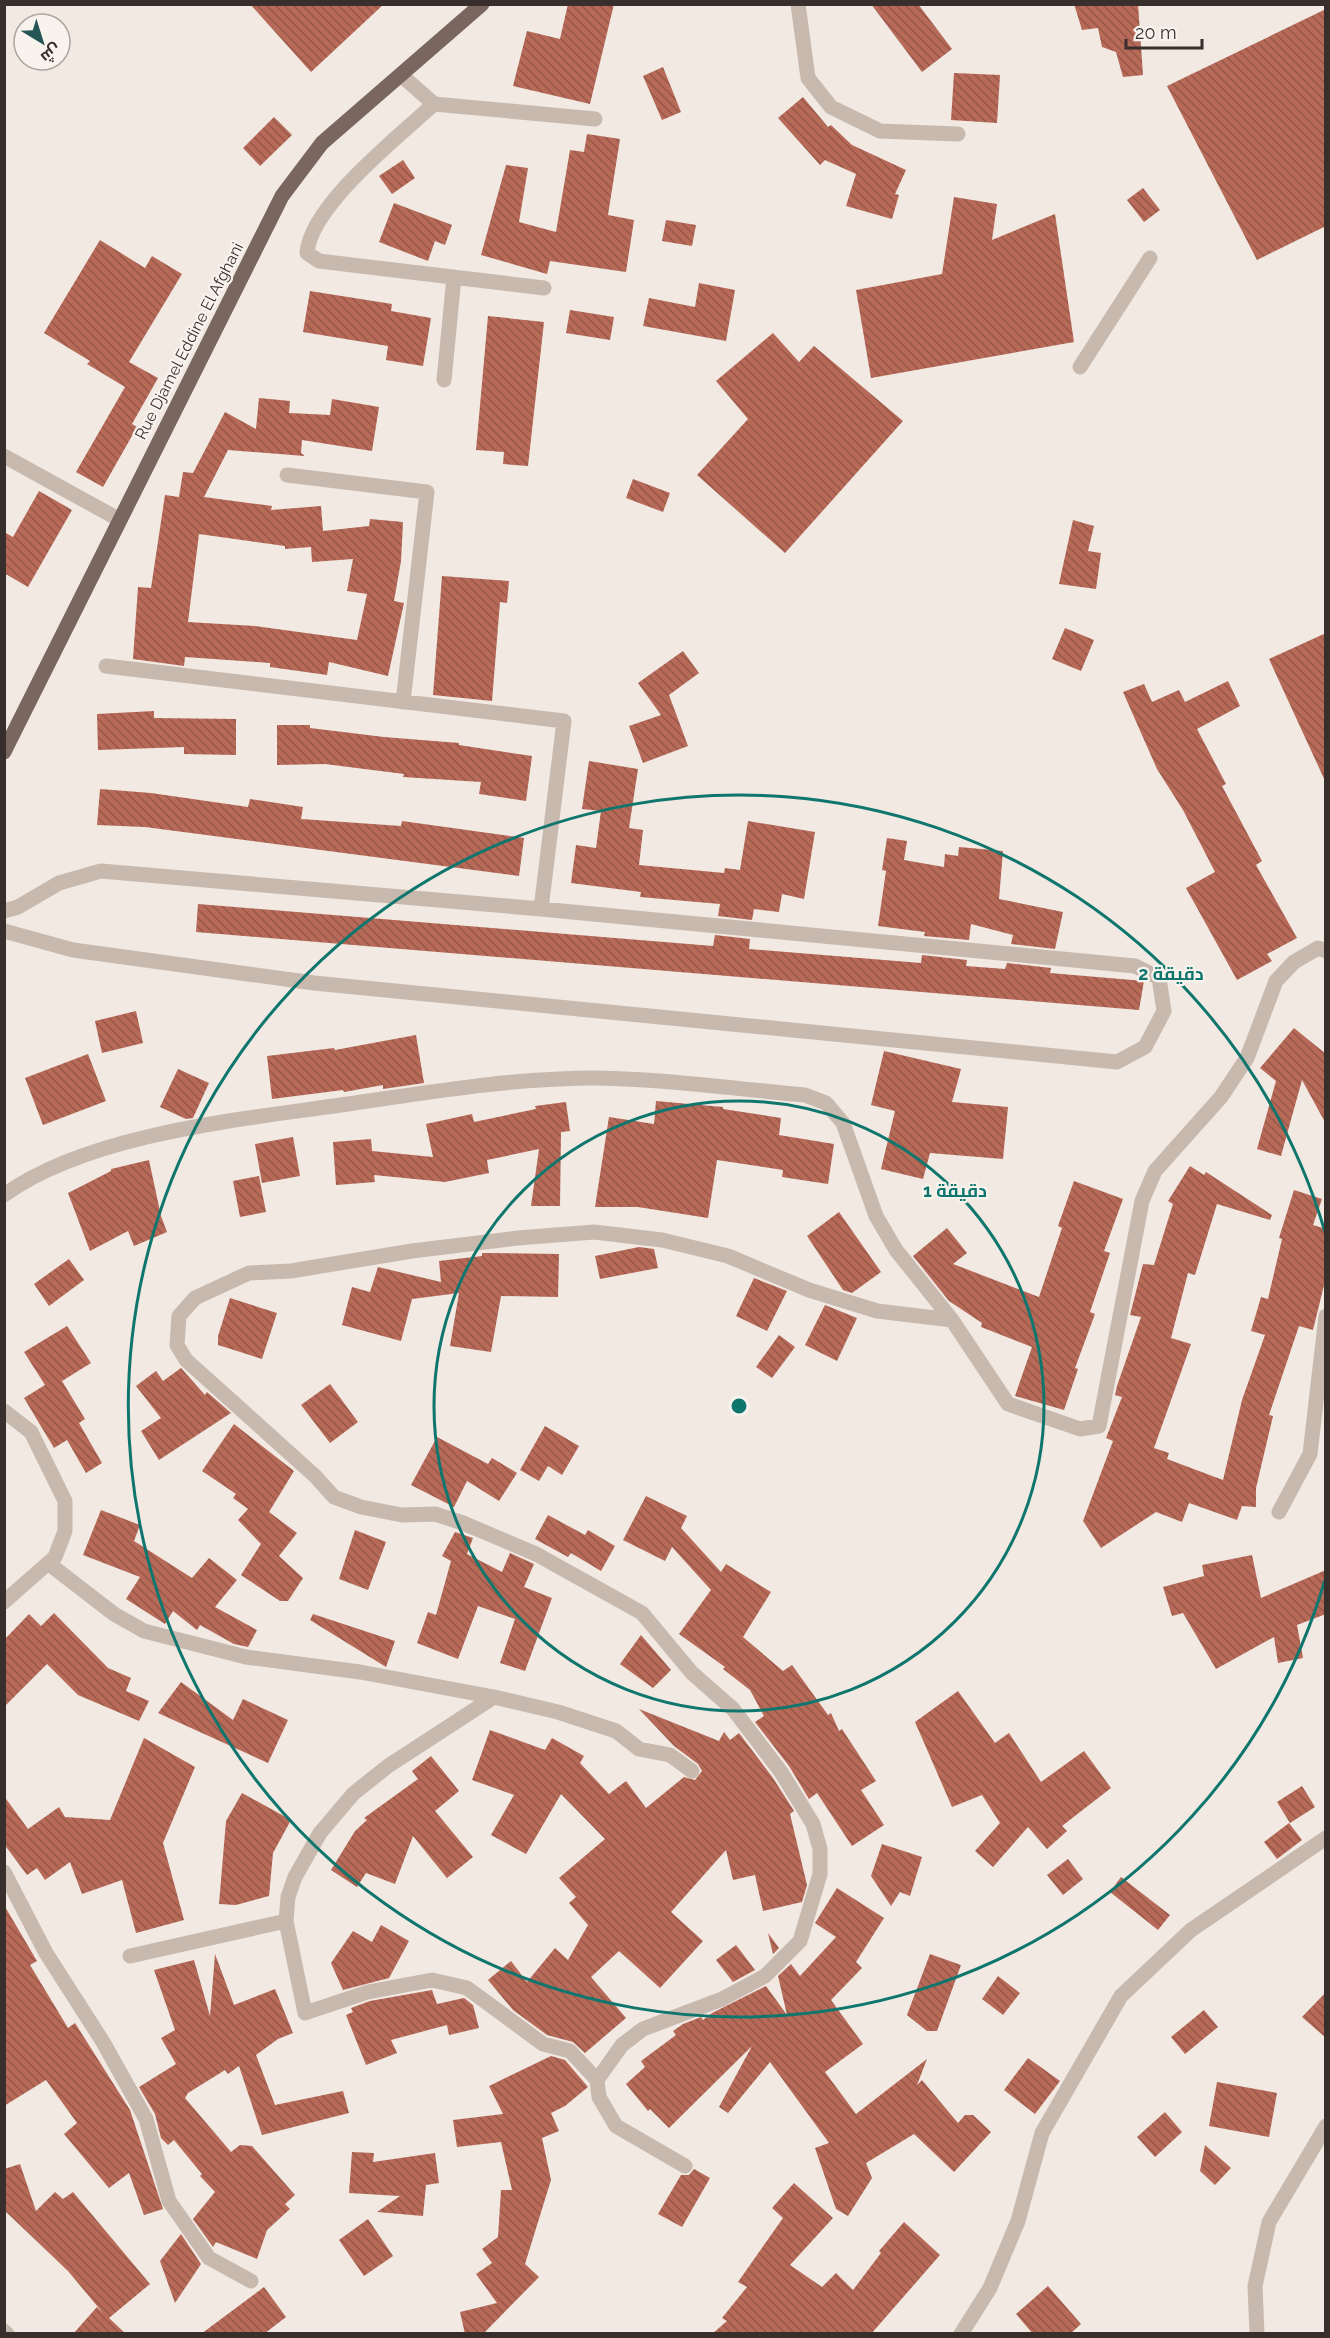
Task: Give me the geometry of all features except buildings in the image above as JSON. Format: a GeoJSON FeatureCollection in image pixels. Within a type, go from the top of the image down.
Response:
{"type":"FeatureCollection","features":[{"type":"Feature","properties":{"kind":"main road","name":"Rue Djamel Eddine El Afghani"},"geometry":{"type":"LineString","coordinates":[[4,752],[282,195],[322,143],[482,4]]}},
{"type":"Feature","properties":{"kind":"street"},"geometry":{"type":"LineString","coordinates":[[798,4],[808,78],[831,107],[880,131],[958,134]]}},
{"type":"Feature","properties":{"kind":"street"},"geometry":{"type":"LineString","coordinates":[[401,75],[434,104],[595,119]]}},
{"type":"Feature","properties":{"kind":"street"},"geometry":{"type":"LineString","coordinates":[[434,104],[325,209],[307,243],[307,253],[319,261],[544,288]]}},
{"type":"Feature","properties":{"kind":"street"},"geometry":{"type":"LineString","coordinates":[[1080,367],[1150,258]]}},
{"type":"Feature","properties":{"kind":"street"},"geometry":{"type":"LineString","coordinates":[[444,380],[454,277]]}},
{"type":"Feature","properties":{"kind":"street"},"geometry":{"type":"LineString","coordinates":[[4,456],[120,520]]}},
{"type":"Feature","properties":{"kind":"street"},"geometry":{"type":"LineString","coordinates":[[287,475],[427,492],[403,702]]}},
{"type":"Feature","properties":{"kind":"street"},"geometry":{"type":"LineString","coordinates":[[106,666],[564,721],[541,909]]}},
{"type":"Feature","properties":{"kind":"street"},"geometry":{"type":"LineString","coordinates":[[4,911],[18,907],[59,883],[101,871],[541,909],[1135,966],[1159,978],[1164,1011],[1145,1047],[1118,1062],[314,982],[73,950],[4,931]]}},
{"type":"Feature","properties":{"kind":"street"},"geometry":{"type":"LineString","coordinates":[[4,1194],[72,1159],[138,1140],[255,1118],[514,1080],[598,1078],[805,1095],[826,1103],[843,1123],[876,1216],[896,1250],[952,1320],[1008,1404],[1080,1429],[1099,1426],[1131,1248],[1142,1201],[1155,1172],[1221,1097],[1247,1058],[1276,981],[1294,962],[1318,948],[1326,951]]}},
{"type":"Feature","properties":{"kind":"street"},"geometry":{"type":"LineString","coordinates":[[597,2080],[622,2045],[643,2029],[722,1999],[765,1976],[800,1941],[820,1874],[820,1850],[813,1824],[781,1772],[733,1709],[692,1673],[642,1613],[536,1554],[463,1523],[435,1514],[402,1515],[372,1509],[334,1497],[315,1476],[186,1360],[177,1344],[179,1316],[195,1298],[249,1273],[291,1271],[412,1251],[518,1238],[594,1232],[662,1240],[728,1256],[809,1290],[877,1311],[952,1320]]}},
{"type":"Feature","properties":{"kind":"street"},"geometry":{"type":"LineString","coordinates":[[1279,1512],[1310,1454],[1326,1316]]}},
{"type":"Feature","properties":{"kind":"street"},"geometry":{"type":"LineString","coordinates":[[4,1411],[32,1432],[65,1501],[64,1532],[55,1557],[4,1602]]}},
{"type":"Feature","properties":{"kind":"street"},"geometry":{"type":"LineString","coordinates":[[48,1563],[114,1614],[144,1631],[246,1657],[360,1672],[494,1697],[616,1731],[639,1749],[670,1755],[692,1771]]}},
{"type":"Feature","properties":{"kind":"street"},"geometry":{"type":"LineString","coordinates":[[494,1697],[388,1766],[353,1794],[320,1833],[295,1877],[288,1897],[286,1921],[305,2013],[368,1992],[432,1980],[467,1989],[543,2044],[570,2051],[597,2080],[599,2097],[616,2126],[685,2166]]}},
{"type":"Feature","properties":{"kind":"street"},"geometry":{"type":"LineString","coordinates":[[961,2334],[990,2288],[1018,2221],[1042,2133],[1121,1996],[1191,1930],[1326,1838]]}},
{"type":"Feature","properties":{"kind":"street"},"geometry":{"type":"LineString","coordinates":[[4,1872],[46,1953],[103,2042],[146,2119],[170,2201],[209,2258],[251,2281]]}},
{"type":"Feature","properties":{"kind":"street"},"geometry":{"type":"LineString","coordinates":[[130,1956],[286,1921]]}},
{"type":"Feature","properties":{"kind":"street"},"geometry":{"type":"LineString","coordinates":[[1257,2334],[1255,2286],[1269,2222],[1326,2126]]}}]}
